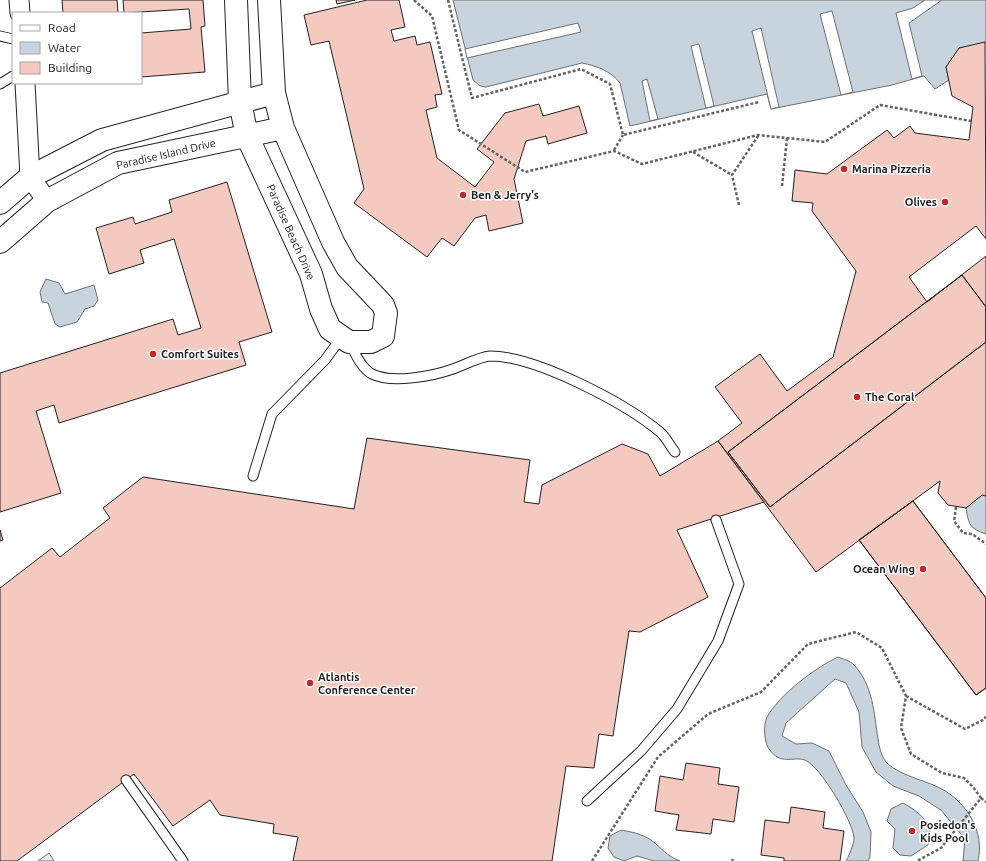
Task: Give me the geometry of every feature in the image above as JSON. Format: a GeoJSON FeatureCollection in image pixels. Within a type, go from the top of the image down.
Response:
{"type":"FeatureCollection","features":[{"type":"Feature","properties":{"kind":"street"},"geometry":{"type":"LineString","coordinates":[[19,0],[20,12]]}},
{"type":"Feature","properties":{"kind":"street","name":"Paradise Beach Drive"},"geometry":{"type":"LineString","coordinates":[[236,0],[240,102],[247,136],[311,274],[321,309],[330,329],[345,340]]}},
{"type":"Feature","properties":{"kind":"street"},"geometry":{"type":"LineString","coordinates":[[269,0],[274,93],[283,128],[334,242],[347,267],[383,305],[386,313],[383,336],[371,342],[345,340]]}},
{"type":"Feature","properties":{"kind":"street"},"geometry":{"type":"LineString","coordinates":[[25,84],[30,177],[47,201]]}},
{"type":"Feature","properties":{"kind":"street"},"geometry":{"type":"LineString","coordinates":[[0,203],[30,177],[102,140],[274,93]]}},
{"type":"Feature","properties":{"kind":"street","name":"Paradise Island Drive"},"geometry":{"type":"LineString","coordinates":[[0,242],[47,201],[118,163],[283,128]]}},
{"type":"Feature","properties":{"kind":"lane"},"geometry":{"type":"LineString","coordinates":[[0,36],[12,39]]}},
{"type":"Feature","properties":{"kind":"lane"},"geometry":{"type":"LineString","coordinates":[[0,84],[12,77]]}},
{"type":"Feature","properties":{"kind":"lane"},"geometry":{"type":"LineString","coordinates":[[253,476],[272,414],[345,340],[357,359],[372,374],[392,378],[437,374],[489,356],[520,360],[569,379],[627,408],[662,434],[675,452]]}},
{"type":"Feature","properties":{"kind":"lane"},"geometry":{"type":"LineString","coordinates":[[587,801],[641,751],[677,709],[718,640],[739,584],[716,520]]}},
{"type":"Feature","properties":{"kind":"lane"},"geometry":{"type":"LineString","coordinates":[[126,780],[183,861]]}},
{"type":"Feature","properties":{"kind":"path"},"geometry":{"type":"LineString","coordinates":[[414,0],[432,16],[459,130],[525,172],[614,150],[642,164],[758,135],[825,142],[880,106],[971,121]]}},
{"type":"Feature","properties":{"kind":"path"},"geometry":{"type":"LineString","coordinates":[[448,0],[472,98],[581,69],[610,84],[623,135],[614,150]]}},
{"type":"Feature","properties":{"kind":"path"},"geometry":{"type":"LineString","coordinates":[[623,135],[759,102]]}},
{"type":"Feature","properties":{"kind":"path"},"geometry":{"type":"LineString","coordinates":[[739,205],[732,175],[758,135]]}},
{"type":"Feature","properties":{"kind":"path"},"geometry":{"type":"LineString","coordinates":[[782,186],[787,138]]}},
{"type":"Feature","properties":{"kind":"path"},"geometry":{"type":"LineString","coordinates":[[692,152],[732,175]]}},
{"type":"Feature","properties":{"kind":"path"},"geometry":{"type":"LineString","coordinates":[[956,507],[954,521],[963,533],[972,534],[986,544]]}},
{"type":"Feature","properties":{"kind":"path"},"geometry":{"type":"LineString","coordinates":[[592,861],[658,757],[708,714],[761,692],[808,644],[856,632],[882,648],[906,696],[965,729],[985,719],[986,716]]}},
{"type":"Feature","properties":{"kind":"path"},"geometry":{"type":"LineString","coordinates":[[906,696],[901,728],[911,754],[942,773],[964,778],[986,802]]}},
{"type":"Feature","properties":{"kind":"path"},"geometry":{"type":"LineString","coordinates":[[917,861],[941,848],[981,798]]}},
{"type":"Feature","properties":{"kind":"shaded area"},"geometry":{"type":"Polygon","coordinates":[[[49,853],[54,861],[38,861],[49,853]]]}},
{"type":"Feature","properties":{"kind":"water"},"geometry":{"type":"Polygon","coordinates":[[[453,0],[986,0],[986,43],[959,48],[946,67],[949,80],[935,89],[924,76],[892,85],[771,109],[767,94],[630,126],[620,83],[608,72],[588,64],[582,63],[486,87],[480,86],[473,80],[453,0]]]}},
{"type":"Feature","properties":{"kind":"water"},"geometry":{"type":"Polygon","coordinates":[[[46,279],[59,283],[65,294],[94,285],[98,300],[94,306],[85,309],[77,322],[60,327],[55,324],[48,303],[42,302],[40,292],[46,279]]]}},
{"type":"Feature","properties":{"kind":"water"},"geometry":{"type":"Polygon","coordinates":[[[982,495],[986,496],[986,534],[973,528],[969,522],[966,508],[982,495]]]}},
{"type":"Feature","properties":{"kind":"water"},"geometry":{"type":"Polygon","coordinates":[[[838,657],[853,664],[865,681],[874,709],[878,742],[882,756],[886,762],[906,775],[940,788],[958,801],[972,819],[976,829],[979,839],[978,861],[963,861],[965,839],[941,810],[919,796],[893,786],[876,772],[862,747],[859,712],[846,683],[835,679],[786,723],[782,736],[796,744],[812,743],[829,751],[846,785],[863,812],[871,832],[870,857],[868,861],[846,861],[854,841],[852,830],[842,807],[819,772],[805,760],[782,759],[773,754],[769,749],[765,738],[765,724],[767,717],[773,708],[780,699],[799,682],[838,657]]]}},
{"type":"Feature","properties":{"kind":"water","name":"Posiedon's Kids Pool"},"geometry":{"type":"Polygon","coordinates":[[[903,803],[916,811],[929,827],[930,838],[928,845],[911,856],[900,855],[893,848],[895,829],[887,821],[891,809],[903,803]]]}},
{"type":"Feature","properties":{"kind":"water"},"geometry":{"type":"Polygon","coordinates":[[[621,830],[648,838],[667,854],[680,861],[654,861],[637,856],[624,861],[614,857],[608,848],[610,836],[621,830]]]}},
{"type":"Feature","properties":{"kind":"pier"},"geometry":{"type":"Polygon","coordinates":[[[925,0],[942,0],[909,23],[922,76],[912,79],[896,13],[913,8],[925,0]]]}},
{"type":"Feature","properties":{"kind":"pier"},"geometry":{"type":"Polygon","coordinates":[[[832,11],[853,92],[841,95],[820,14],[832,11]]]}},
{"type":"Feature","properties":{"kind":"pier"},"geometry":{"type":"Polygon","coordinates":[[[578,23],[581,32],[467,58],[465,49],[578,23]]]}},
{"type":"Feature","properties":{"kind":"pier"},"geometry":{"type":"Polygon","coordinates":[[[761,28],[779,107],[771,109],[752,31],[761,28]]]}},
{"type":"Feature","properties":{"kind":"pier"},"geometry":{"type":"Polygon","coordinates":[[[699,44],[714,106],[706,108],[691,46],[699,44]]]}},
{"type":"Feature","properties":{"kind":"pier"},"geometry":{"type":"Polygon","coordinates":[[[647,79],[658,119],[650,121],[642,81],[647,79]]]}},
{"type":"Feature","properties":{"kind":"building"},"geometry":{"type":"Polygon","coordinates":[[[62,0],[117,0],[118,12],[63,12],[62,0]]]}},
{"type":"Feature","properties":{"kind":"building"},"geometry":{"type":"Polygon","coordinates":[[[123,0],[203,0],[205,26],[201,27],[205,72],[142,77],[142,33],[191,29],[189,9],[124,12],[123,0]]]}},
{"type":"Feature","properties":{"kind":"building"},"geometry":{"type":"Polygon","coordinates":[[[336,0],[355,0],[337,4],[336,0]]]}},
{"type":"Feature","properties":{"kind":"building"},"geometry":{"type":"Polygon","coordinates":[[[367,0],[399,0],[405,27],[391,30],[394,41],[415,36],[417,45],[430,42],[442,94],[435,95],[437,107],[426,110],[437,158],[475,187],[494,162],[477,149],[505,113],[539,104],[543,116],[579,106],[587,133],[548,144],[546,136],[526,141],[514,179],[523,223],[489,231],[486,215],[475,218],[454,246],[442,238],[427,257],[354,203],[364,189],[329,41],[311,45],[304,15],[367,0]]]}},
{"type":"Feature","properties":{"kind":"building"},"geometry":{"type":"Polygon","coordinates":[[[985,42],[986,239],[976,226],[909,277],[927,302],[986,256],[986,496],[982,495],[966,508],[948,505],[938,493],[940,481],[816,572],[718,441],[742,423],[715,387],[760,354],[787,391],[833,357],[856,271],[812,211],[813,203],[792,201],[795,170],[827,174],[887,130],[894,138],[910,126],[915,133],[969,140],[973,107],[952,96],[946,67],[959,48],[985,42]]]}},
{"type":"Feature","properties":{"kind":"building","name":"Comfort Suites"},"geometry":{"type":"Polygon","coordinates":[[[227,182],[272,332],[239,342],[246,365],[59,423],[54,405],[36,411],[61,493],[0,512],[0,373],[173,319],[178,335],[201,328],[174,239],[140,250],[144,263],[109,274],[96,228],[133,217],[135,224],[172,212],[169,200],[227,182]]]}},
{"type":"Feature","properties":{"kind":"building","name":"The Coral"},"geometry":{"type":"Polygon","coordinates":[[[962,275],[986,307],[986,342],[770,507],[728,452],[962,275]]]}},
{"type":"Feature","properties":{"kind":"building","name":"The Coral"},"geometry":{"type":"Polygon","coordinates":[[[962,275],[986,307],[986,342],[770,507],[728,452],[962,275]]]}},
{"type":"Feature","properties":{"kind":"building","name":"Atlantis Conference Center"},"geometry":{"type":"Polygon","coordinates":[[[367,438],[530,460],[524,502],[539,504],[542,485],[622,444],[648,454],[660,476],[718,441],[764,502],[677,530],[708,597],[640,632],[629,631],[613,736],[599,734],[594,768],[566,766],[552,861],[293,861],[298,837],[273,833],[274,824],[220,815],[210,800],[173,826],[134,774],[17,861],[0,861],[0,588],[52,548],[60,557],[110,518],[103,508],[143,477],[354,509],[367,438]]]}},
{"type":"Feature","properties":{"kind":"building","name":"Ocean Wing"},"geometry":{"type":"Polygon","coordinates":[[[913,501],[986,598],[986,688],[976,695],[859,540],[913,501]]]}},
{"type":"Feature","properties":{"kind":"building","name":"Ocean Wing"},"geometry":{"type":"Polygon","coordinates":[[[913,501],[986,598],[986,688],[976,695],[859,540],[913,501]]]}},
{"type":"Feature","properties":{"kind":"building"},"geometry":{"type":"Polygon","coordinates":[[[0,530],[3,540],[0,541],[0,530]]]}},
{"type":"Feature","properties":{"kind":"building"},"geometry":{"type":"Polygon","coordinates":[[[686,763],[720,768],[718,784],[739,787],[734,822],[713,819],[711,834],[676,830],[679,815],[655,811],[660,776],[683,780],[686,763]]]}},
{"type":"Feature","properties":{"kind":"building"},"geometry":{"type":"Polygon","coordinates":[[[791,807],[825,812],[823,828],[844,831],[840,861],[784,861],[784,858],[761,855],[765,820],[789,823],[791,807]]]}},
{"type":"Feature","properties":{"kind":"place","name":"Marina Pizzeria"},"geometry":{"type":"Point","coordinates":[844,169]}},
{"type":"Feature","properties":{"kind":"place","name":"Ben & Jerry's"},"geometry":{"type":"Point","coordinates":[463,195]}},
{"type":"Feature","properties":{"kind":"place","name":"Olives"},"geometry":{"type":"Point","coordinates":[945,202]}},
{"type":"Feature","properties":{"kind":"place","name":"Comfort Suites"},"geometry":{"type":"Point","coordinates":[153,354]}},
{"type":"Feature","properties":{"kind":"place","name":"The Coral"},"geometry":{"type":"Point","coordinates":[857,397]}},
{"type":"Feature","properties":{"kind":"place","name":"Ocean Wing"},"geometry":{"type":"Point","coordinates":[923,569]}},
{"type":"Feature","properties":{"kind":"place","name":"Atlantis Conference Center"},"geometry":{"type":"Point","coordinates":[310,683]}},
{"type":"Feature","properties":{"kind":"place","name":"Posiedon's Kids Pool"},"geometry":{"type":"Point","coordinates":[912,831]}}]}
